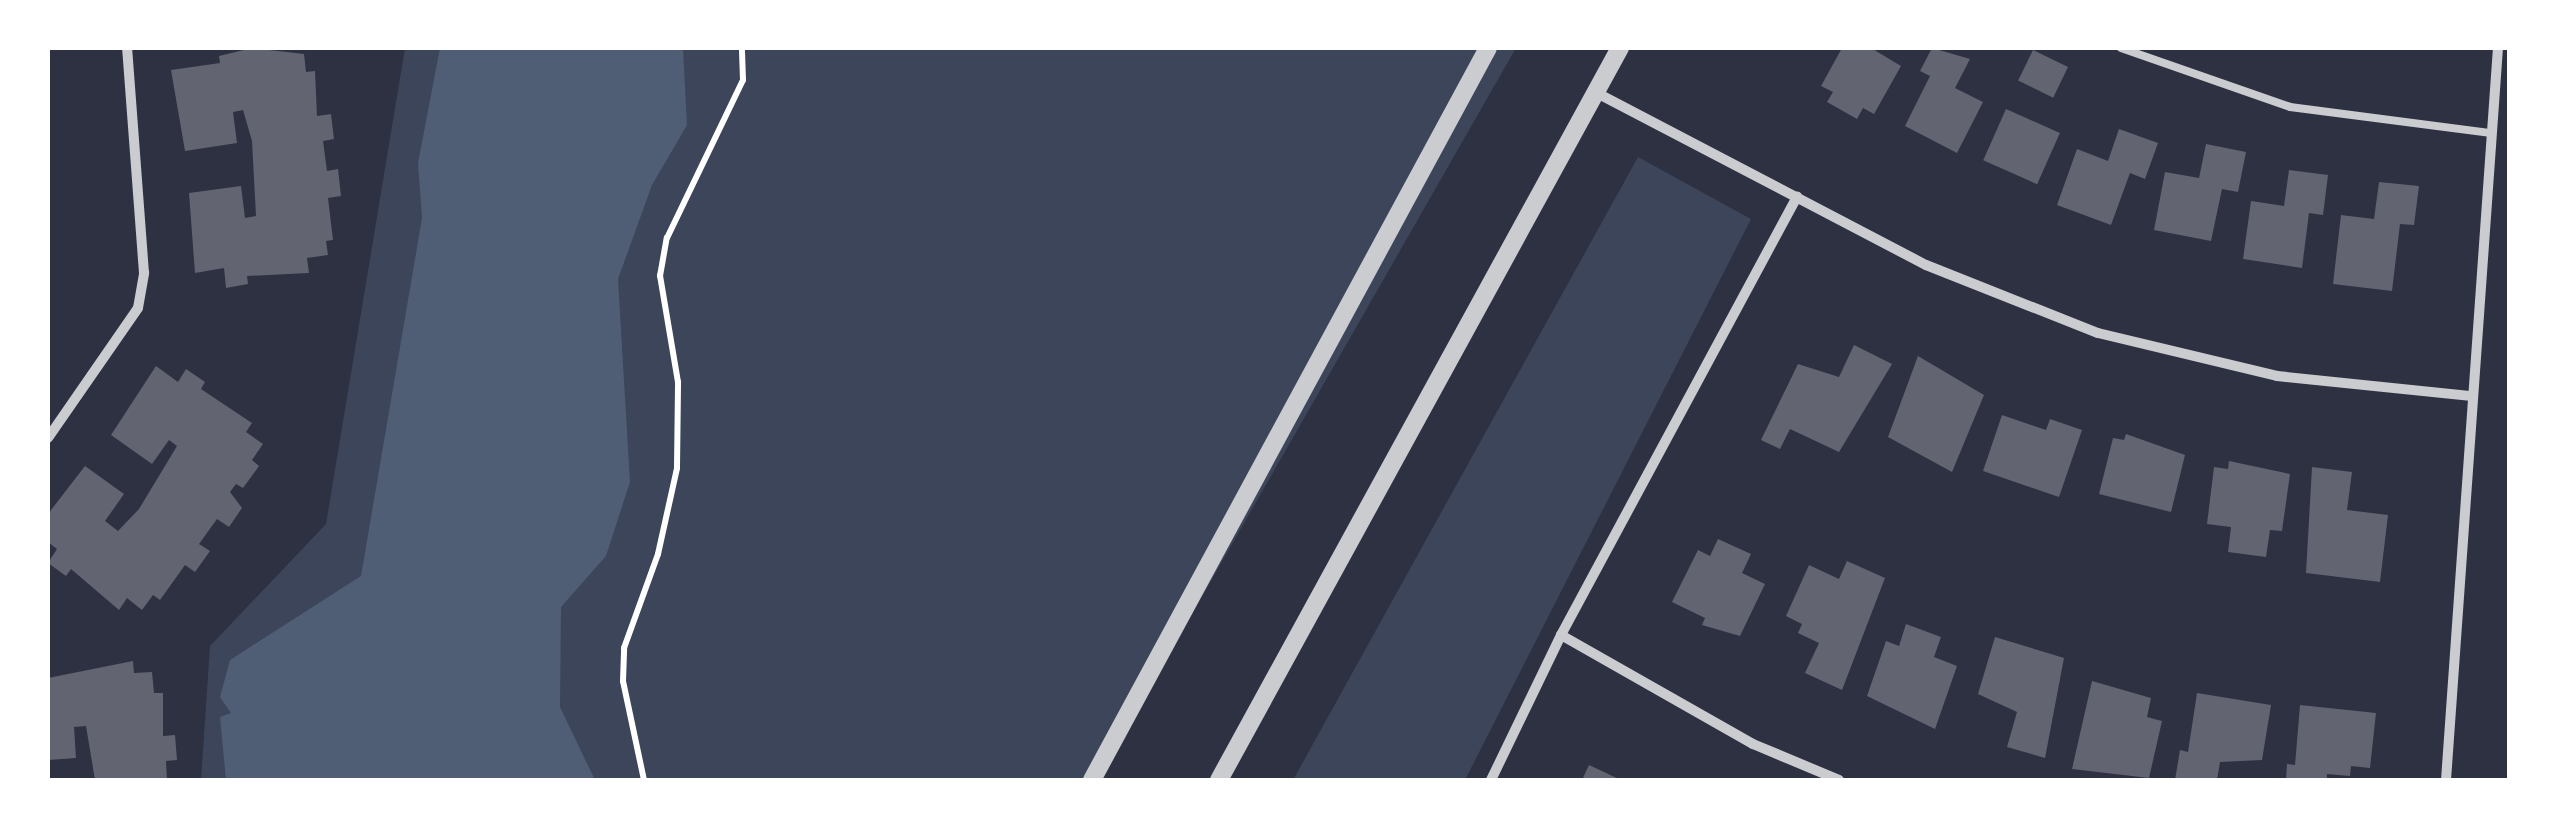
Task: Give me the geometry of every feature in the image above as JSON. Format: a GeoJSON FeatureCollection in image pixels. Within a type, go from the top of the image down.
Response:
{"type":"FeatureCollection","features":[{"type":"Feature","properties":{"kind":"street"},"geometry":{"type":"LineString","coordinates":[[48,438],[138,308],[144,273],[128,48]]}},
{"type":"Feature","properties":{"kind":"street"},"geometry":{"type":"LineString","coordinates":[[1092,780],[1488,48]]}},
{"type":"Feature","properties":{"kind":"street"},"geometry":{"type":"LineString","coordinates":[[1219,780],[1620,48]]}},
{"type":"Feature","properties":{"kind":"street"},"geometry":{"type":"LineString","coordinates":[[2446,780],[2498,48]]}},
{"type":"Feature","properties":{"kind":"street"},"geometry":{"type":"LineString","coordinates":[[1596,92],[1926,265],[2098,333],[2277,376],[2472,396]]}},
{"type":"Feature","properties":{"kind":"street"},"geometry":{"type":"LineString","coordinates":[[1491,780],[1561,634],[1797,197]]}},
{"type":"Feature","properties":{"kind":"street"},"geometry":{"type":"LineString","coordinates":[[1561,634],[1753,744],[1840,780]]}},
{"type":"Feature","properties":{"kind":"lane"},"geometry":{"type":"LineString","coordinates":[[2121,48],[2290,107],[2492,133]]}},
{"type":"Feature","properties":{"kind":"path"},"geometry":{"type":"LineString","coordinates":[[644,780],[623,681],[624,648],[658,554],[677,468],[678,382],[660,276],[667,238],[743,80],[742,48]]}},
{"type":"Feature","properties":{"kind":"shaded area"},"geometry":{"type":"Polygon","coordinates":[[[405,48],[1516,48],[1097,780],[201,780],[210,646],[326,524],[405,48]]]}},
{"type":"Feature","properties":{"kind":"shaded area"},"geometry":{"type":"Polygon","coordinates":[[[440,48],[683,48],[687,125],[652,185],[618,279],[630,482],[606,556],[561,607],[560,707],[595,780],[226,780],[220,717],[231,713],[220,697],[230,660],[361,576],[422,218],[418,163],[440,48]]]}},
{"type":"Feature","properties":{"kind":"shaded area"},"geometry":{"type":"Polygon","coordinates":[[[1638,157],[1751,219],[1465,780],[1293,780],[1638,157]]]}},
{"type":"Feature","properties":{"kind":"building"},"geometry":{"type":"Polygon","coordinates":[[[252,48],[304,54],[306,72],[315,71],[317,116],[331,114],[334,139],[323,141],[327,171],[338,169],[341,196],[328,198],[333,240],[326,241],[328,255],[307,258],[309,273],[247,276],[248,284],[226,288],[224,268],[195,273],[189,193],[241,186],[245,218],[256,216],[252,141],[243,110],[233,112],[237,143],[185,151],[171,70],[220,63],[219,56],[252,48]]]}},
{"type":"Feature","properties":{"kind":"building"},"geometry":{"type":"Polygon","coordinates":[[[1842,48],[1871,48],[1901,66],[1874,114],[1863,108],[1857,119],[1827,102],[1833,92],[1821,86],[1842,48]]]}},
{"type":"Feature","properties":{"kind":"building"},"geometry":{"type":"Polygon","coordinates":[[[1932,48],[1970,59],[1955,88],[1983,102],[1957,153],[1905,126],[1930,76],[1920,71],[1932,48]]]}},
{"type":"Feature","properties":{"kind":"building"},"geometry":{"type":"Polygon","coordinates":[[[2033,50],[2068,67],[2053,98],[2018,81],[2033,50]]]}},
{"type":"Feature","properties":{"kind":"building"},"geometry":{"type":"Polygon","coordinates":[[[2006,109],[2060,133],[2037,184],[1983,160],[2006,109]]]}},
{"type":"Feature","properties":{"kind":"building"},"geometry":{"type":"Polygon","coordinates":[[[2119,129],[2158,143],[2145,179],[2130,173],[2111,225],[2057,205],[2077,149],[2108,161],[2119,129]]]}},
{"type":"Feature","properties":{"kind":"building"},"geometry":{"type":"Polygon","coordinates":[[[2206,144],[2246,152],[2238,192],[2222,189],[2211,241],[2154,230],[2165,172],[2199,178],[2206,144]]]}},
{"type":"Feature","properties":{"kind":"building"},"geometry":{"type":"Polygon","coordinates":[[[2289,170],[2328,175],[2323,215],[2309,213],[2302,268],[2243,259],[2251,201],[2284,206],[2289,170]]]}},
{"type":"Feature","properties":{"kind":"building"},"geometry":{"type":"Polygon","coordinates":[[[2379,182],[2419,186],[2414,225],[2400,224],[2392,291],[2333,284],[2341,215],[2374,219],[2379,182]]]}},
{"type":"Feature","properties":{"kind":"building"},"geometry":{"type":"Polygon","coordinates":[[[1854,345],[1892,364],[1839,452],[1790,429],[1780,449],[1761,440],[1798,364],[1839,377],[1854,345]]]}},
{"type":"Feature","properties":{"kind":"building"},"geometry":{"type":"Polygon","coordinates":[[[1918,356],[1984,395],[1952,472],[1888,437],[1918,356]]]}},
{"type":"Feature","properties":{"kind":"building"},"geometry":{"type":"Polygon","coordinates":[[[156,366],[178,382],[186,369],[205,382],[201,389],[252,423],[246,432],[263,444],[252,460],[259,466],[243,488],[236,484],[230,492],[242,508],[229,527],[217,519],[199,544],[210,551],[195,572],[185,565],[160,600],[153,595],[142,610],[127,598],[119,610],[71,569],[66,576],[48,563],[57,549],[48,542],[48,514],[85,466],[124,494],[105,521],[118,531],[139,509],[177,446],[169,440],[152,464],[111,435],[156,366]]]}},
{"type":"Feature","properties":{"kind":"building"},"geometry":{"type":"Polygon","coordinates":[[[2002,415],[2046,430],[2050,419],[2082,430],[2059,497],[1983,471],[2002,415]]]}},
{"type":"Feature","properties":{"kind":"building"},"geometry":{"type":"Polygon","coordinates":[[[2126,434],[2185,455],[2171,512],[2099,494],[2113,438],[2124,440],[2126,434]]]}},
{"type":"Feature","properties":{"kind":"building"},"geometry":{"type":"Polygon","coordinates":[[[2229,461],[2290,474],[2282,531],[2270,530],[2266,557],[2228,552],[2231,527],[2207,524],[2214,467],[2228,469],[2229,461]]]}},
{"type":"Feature","properties":{"kind":"building"},"geometry":{"type":"Polygon","coordinates":[[[2312,467],[2352,472],[2347,510],[2388,515],[2380,582],[2306,573],[2312,467]]]}},
{"type":"Feature","properties":{"kind":"building"},"geometry":{"type":"Polygon","coordinates":[[[1718,539],[1751,554],[1742,573],[1765,584],[1740,636],[1702,625],[1705,618],[1672,602],[1698,550],[1710,556],[1718,539]]]}},
{"type":"Feature","properties":{"kind":"building"},"geometry":{"type":"Polygon","coordinates":[[[1847,561],[1885,578],[1842,690],[1805,673],[1819,643],[1798,633],[1802,624],[1786,616],[1809,565],[1839,579],[1847,561]]]}},
{"type":"Feature","properties":{"kind":"building"},"geometry":{"type":"Polygon","coordinates":[[[1906,624],[1941,637],[1934,657],[1957,666],[1935,729],[1867,696],[1886,641],[1899,646],[1906,624]]]}},
{"type":"Feature","properties":{"kind":"building"},"geometry":{"type":"Polygon","coordinates":[[[1995,637],[2064,658],[2045,758],[2007,747],[2017,712],[1978,694],[1995,637]]]}},
{"type":"Feature","properties":{"kind":"building"},"geometry":{"type":"Polygon","coordinates":[[[133,661],[134,673],[152,672],[154,693],[163,693],[163,736],[175,735],[177,760],[166,761],[167,780],[95,780],[86,726],[74,727],[76,758],[48,760],[48,678],[133,661]]]}},
{"type":"Feature","properties":{"kind":"building"},"geometry":{"type":"Polygon","coordinates":[[[2092,681],[2151,698],[2147,717],[2162,721],[2149,778],[2072,769],[2092,681]]]}},
{"type":"Feature","properties":{"kind":"building"},"geometry":{"type":"Polygon","coordinates":[[[2197,693],[2271,705],[2262,760],[2220,762],[2217,780],[2175,780],[2180,750],[2188,752],[2197,693]]]}},
{"type":"Feature","properties":{"kind":"building"},"geometry":{"type":"Polygon","coordinates":[[[2300,705],[2376,713],[2370,768],[2351,766],[2350,776],[2327,774],[2327,780],[2286,780],[2287,764],[2295,765],[2300,705]]]}},
{"type":"Feature","properties":{"kind":"building"},"geometry":{"type":"Polygon","coordinates":[[[1589,765],[1621,780],[1582,780],[1589,765]]]}}]}
